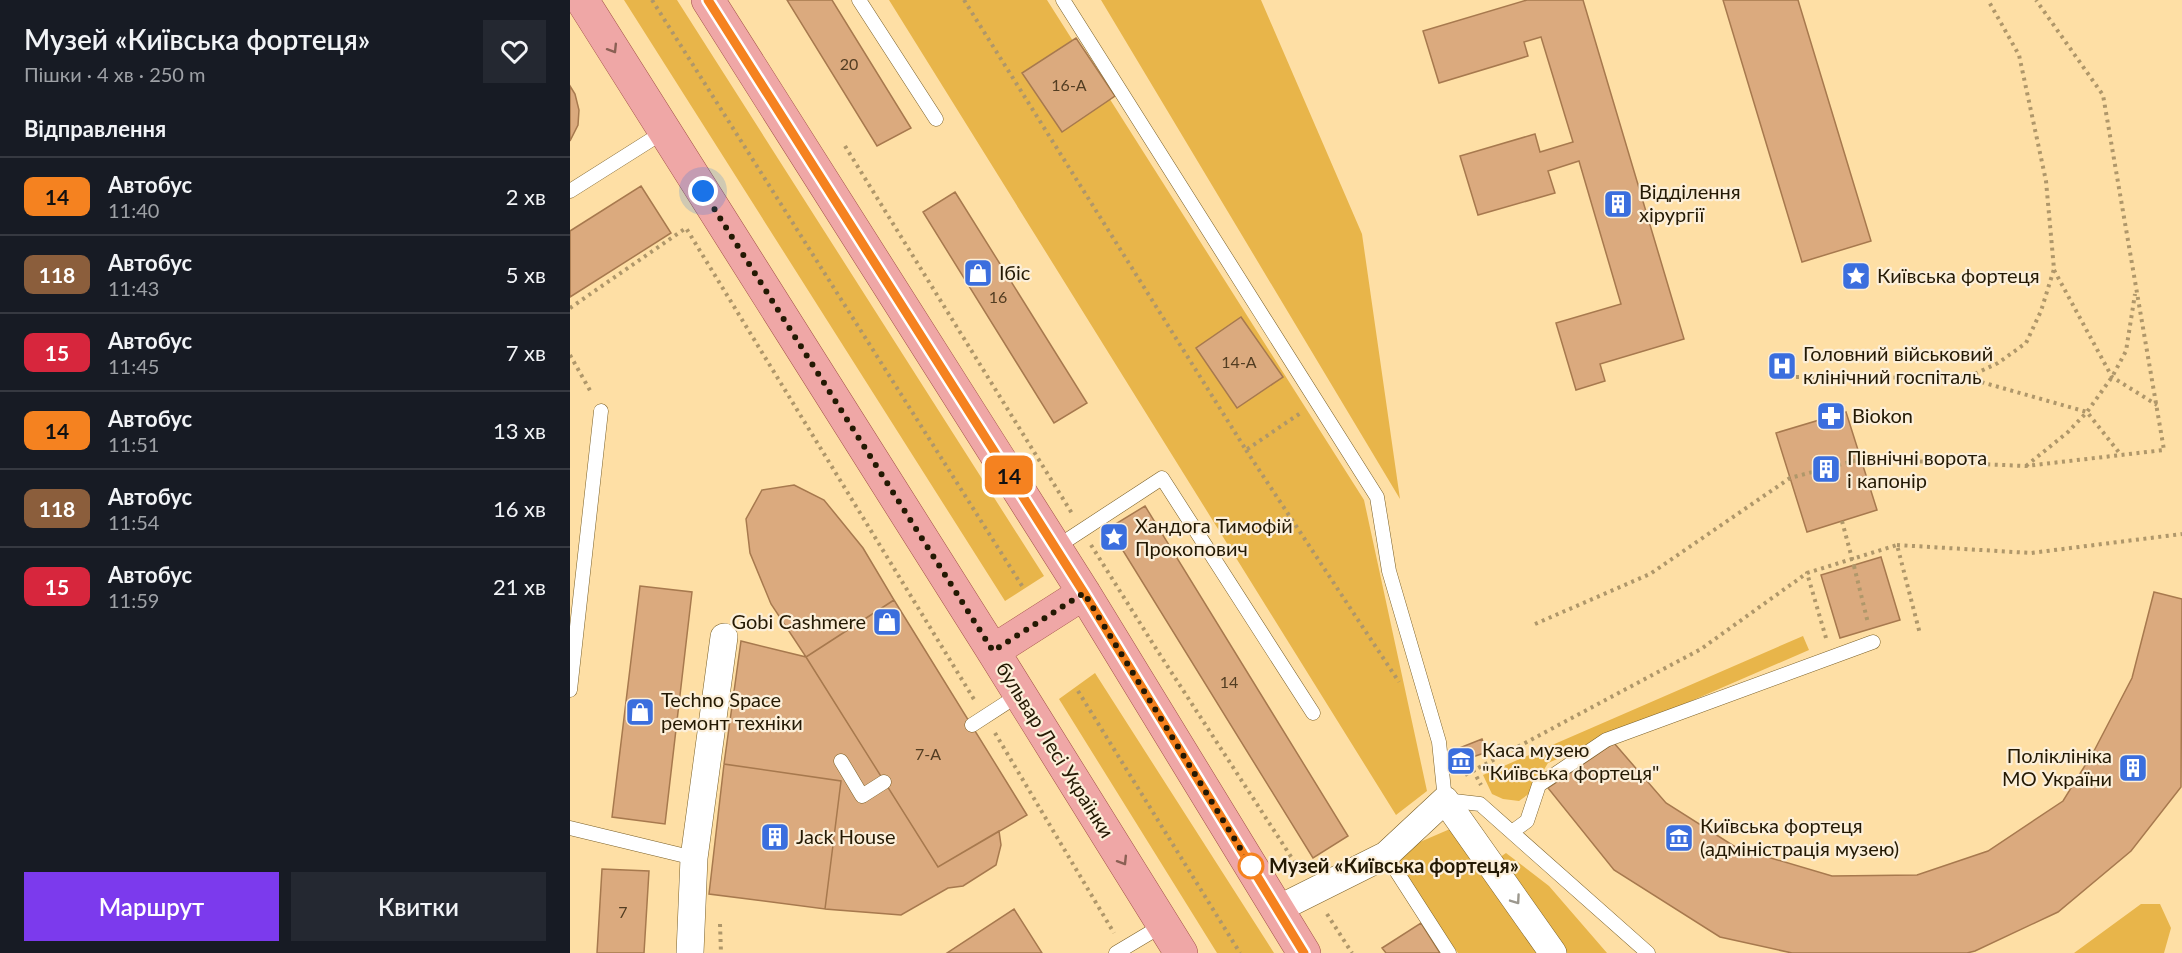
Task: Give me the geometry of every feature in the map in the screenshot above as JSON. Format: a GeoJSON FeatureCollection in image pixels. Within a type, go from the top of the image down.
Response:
{"type":"FeatureCollection","features":[{"type":"Feature","properties":{"kind":"main road","name":"бульвар Лесі Українки"},"geometry":{"type":"LineString","coordinates":[[582,0],[1181,953]]}},
{"type":"Feature","properties":{"kind":"main road"},"geometry":{"type":"LineString","coordinates":[[708,0],[1084,593],[1304,953]]}},
{"type":"Feature","properties":{"kind":"main road"},"geometry":{"type":"LineString","coordinates":[[993,651],[1084,593]]}},
{"type":"Feature","properties":{"kind":"street"},"geometry":{"type":"LineString","coordinates":[[690,953],[694,858],[724,637]]}},
{"type":"Feature","properties":{"kind":"street"},"geometry":{"type":"LineString","coordinates":[[1278,909],[1386,855],[1445,800],[1553,953]]}},
{"type":"Feature","properties":{"kind":"lane"},"geometry":{"type":"LineString","coordinates":[[859,0],[936,119]]}},
{"type":"Feature","properties":{"kind":"lane"},"geometry":{"type":"LineString","coordinates":[[1063,0],[1377,497],[1389,571],[1439,742],[1445,800],[1480,804],[1648,953]]}},
{"type":"Feature","properties":{"kind":"lane"},"geometry":{"type":"LineString","coordinates":[[570,190],[665,131]]}},
{"type":"Feature","properties":{"kind":"lane"},"geometry":{"type":"LineString","coordinates":[[570,690],[601,411]]}},
{"type":"Feature","properties":{"kind":"lane"},"geometry":{"type":"LineString","coordinates":[[1055,548],[1162,478],[1312,712]]}},
{"type":"Feature","properties":{"kind":"lane"},"geometry":{"type":"LineString","coordinates":[[1512,832],[1527,821],[1539,785],[1606,740],[1873,642]]}},
{"type":"Feature","properties":{"kind":"lane"},"geometry":{"type":"LineString","coordinates":[[972,725],[1020,694]]}},
{"type":"Feature","properties":{"kind":"lane"},"geometry":{"type":"LineString","coordinates":[[841,761],[862,796],[884,782]]}},
{"type":"Feature","properties":{"kind":"lane"},"geometry":{"type":"LineString","coordinates":[[570,828],[694,858]]}},
{"type":"Feature","properties":{"kind":"lane"},"geometry":{"type":"LineString","coordinates":[[1386,855],[1449,953]]}},
{"type":"Feature","properties":{"kind":"lane"},"geometry":{"type":"LineString","coordinates":[[1120,951],[1163,925]]}},
{"type":"Feature","properties":{"kind":"path"},"geometry":{"type":"LineString","coordinates":[[652,0],[1024,590]]}},
{"type":"Feature","properties":{"kind":"path"},"geometry":{"type":"LineString","coordinates":[[964,0],[1246,450],[1400,683]]}},
{"type":"Feature","properties":{"kind":"path"},"geometry":{"type":"LineString","coordinates":[[1966,378],[1998,363],[2026,342],[2041,311],[2054,269],[2046,181],[2019,55],[1988,0]]}},
{"type":"Feature","properties":{"kind":"path"},"geometry":{"type":"LineString","coordinates":[[1534,624],[1650,574],[1790,478],[1861,459],[2026,466],[2164,450],[2103,95],[2036,0]]}},
{"type":"Feature","properties":{"kind":"path"},"geometry":{"type":"LineString","coordinates":[[845,146],[1155,647],[1352,953]]}},
{"type":"Feature","properties":{"kind":"path"},"geometry":{"type":"LineString","coordinates":[[570,308],[686,228],[985,717],[1120,951]]}},
{"type":"Feature","properties":{"kind":"path"},"geometry":{"type":"LineString","coordinates":[[2054,269],[2112,377],[2157,405]]}},
{"type":"Feature","properties":{"kind":"path"},"geometry":{"type":"LineString","coordinates":[[2026,466],[2068,432],[2087,412],[2112,377],[2126,351],[2136,288]]}},
{"type":"Feature","properties":{"kind":"path"},"geometry":{"type":"LineString","coordinates":[[570,355],[601,411]]}},
{"type":"Feature","properties":{"kind":"path"},"geometry":{"type":"LineString","coordinates":[[1796,377],[1966,378],[2087,412],[2121,455]]}},
{"type":"Feature","properties":{"kind":"path"},"geometry":{"type":"LineString","coordinates":[[1246,450],[1317,402]]}},
{"type":"Feature","properties":{"kind":"path"},"geometry":{"type":"LineString","coordinates":[[1842,521],[1873,642]]}},
{"type":"Feature","properties":{"kind":"path"},"geometry":{"type":"LineString","coordinates":[[1465,775],[1701,649],[1807,573],[1897,545],[2031,553],[2182,534]]}},
{"type":"Feature","properties":{"kind":"path"},"geometry":{"type":"LineString","coordinates":[[1897,545],[1920,634]]}},
{"type":"Feature","properties":{"kind":"path"},"geometry":{"type":"LineString","coordinates":[[1807,573],[1822,624]]}},
{"type":"Feature","properties":{"kind":"path"},"geometry":{"type":"LineString","coordinates":[[1078,691],[1240,953]]}},
{"type":"Feature","properties":{"kind":"path"},"geometry":{"type":"LineString","coordinates":[[720,922],[721,953]]}},
{"type":"Feature","properties":{"kind":"shaded area"},"geometry":{"type":"Polygon","coordinates":[[[624,0],[677,0],[1044,576],[1005,601],[624,0]]]}},
{"type":"Feature","properties":{"kind":"shaded area"},"geometry":{"type":"Polygon","coordinates":[[[889,0],[1047,0],[1364,500],[1427,791],[1396,815],[889,0]]]}},
{"type":"Feature","properties":{"kind":"shaded area"},"geometry":{"type":"Polygon","coordinates":[[[1101,0],[1261,0],[1362,234],[1400,499],[1101,0]]]}},
{"type":"Feature","properties":{"kind":"shaded area"},"geometry":{"type":"Polygon","coordinates":[[[1803,636],[1809,650],[1548,763],[1530,793],[1519,801],[1503,799],[1492,794],[1483,775],[1803,636]]]}},
{"type":"Feature","properties":{"kind":"shaded area"},"geometry":{"type":"Polygon","coordinates":[[[1095,673],[1274,953],[1217,953],[1059,699],[1095,673]]]}},
{"type":"Feature","properties":{"kind":"shaded area"},"geometry":{"type":"Polygon","coordinates":[[[1450,829],[1540,953],[1458,953],[1397,866],[1413,845],[1450,829]]]}},
{"type":"Feature","properties":{"kind":"shaded area"},"geometry":{"type":"Polygon","coordinates":[[[1506,853],[1549,886],[1607,953],[1561,953],[1496,860],[1506,853]]]}},
{"type":"Feature","properties":{"kind":"shaded area"},"geometry":{"type":"Polygon","coordinates":[[[2141,904],[2160,904],[2171,928],[2164,953],[2074,953],[2141,904]]]}},
{"type":"Feature","properties":{"kind":"building"},"geometry":{"type":"Polygon","coordinates":[[[787,0],[832,0],[911,128],[877,146],[787,0]]]}},
{"type":"Feature","properties":{"kind":"building","name":"Відділення хірургії"},"geometry":{"type":"Polygon","coordinates":[[[1527,0],[1583,0],[1684,339],[1600,364],[1605,381],[1576,390],[1556,323],[1621,304],[1579,161],[1548,171],[1555,193],[1478,215],[1460,156],[1535,134],[1540,152],[1573,142],[1541,37],[1524,42],[1528,56],[1439,83],[1423,31],[1527,0]]]}},
{"type":"Feature","properties":{"kind":"building"},"geometry":{"type":"Polygon","coordinates":[[[1723,0],[1798,0],[1871,241],[1802,262],[1723,0]]]}},
{"type":"Feature","properties":{"kind":"building"},"geometry":{"type":"Polygon","coordinates":[[[1076,38],[1115,96],[1062,132],[1022,73],[1076,38]]]}},
{"type":"Feature","properties":{"kind":"building"},"geometry":{"type":"Polygon","coordinates":[[[570,86],[575,94],[579,110],[578,125],[570,141],[570,86]]]}},
{"type":"Feature","properties":{"kind":"building"},"geometry":{"type":"Polygon","coordinates":[[[641,186],[671,233],[570,297],[570,231],[641,186]]]}},
{"type":"Feature","properties":{"kind":"building"},"geometry":{"type":"Polygon","coordinates":[[[955,192],[1087,403],[1054,423],[923,212],[955,192]]]}},
{"type":"Feature","properties":{"kind":"building"},"geometry":{"type":"Polygon","coordinates":[[[1241,317],[1283,377],[1237,408],[1196,348],[1241,317]]]}},
{"type":"Feature","properties":{"kind":"building","name":"Північні ворота і капонір"},"geometry":{"type":"Polygon","coordinates":[[[1846,412],[1877,510],[1807,532],[1776,433],[1846,412]]]}},
{"type":"Feature","properties":{"kind":"building"},"geometry":{"type":"Polygon","coordinates":[[[794,485],[824,500],[863,548],[894,600],[806,657],[771,604],[750,553],[746,519],[762,490],[794,485]]]}},
{"type":"Feature","properties":{"kind":"building"},"geometry":{"type":"Polygon","coordinates":[[[1145,506],[1348,836],[1313,858],[1109,528],[1145,506]]]}},
{"type":"Feature","properties":{"kind":"building"},"geometry":{"type":"Polygon","coordinates":[[[1881,557],[1900,620],[1840,638],[1821,575],[1881,557]]]}},
{"type":"Feature","properties":{"kind":"building"},"geometry":{"type":"Polygon","coordinates":[[[640,586],[692,592],[665,824],[612,817],[640,586]]]}},
{"type":"Feature","properties":{"kind":"building","name":"Поліклініка МО України"},"geometry":{"type":"Polygon","coordinates":[[[2154,592],[2182,599],[2181,787],[2131,851],[2058,912],[1975,951],[1967,953],[1792,953],[1720,937],[1614,870],[1548,788],[1614,743],[1666,803],[1737,848],[1832,876],[1917,875],[1988,851],[2063,801],[2094,751],[2132,678],[2154,592]]]}},
{"type":"Feature","properties":{"kind":"building"},"geometry":{"type":"Polygon","coordinates":[[[894,600],[1027,815],[938,867],[806,657],[894,600]]]}},
{"type":"Feature","properties":{"kind":"building"},"geometry":{"type":"Polygon","coordinates":[[[741,641],[806,657],[938,867],[999,831],[1001,845],[996,865],[963,886],[948,888],[901,915],[825,909],[841,781],[724,764],[741,641]]]}},
{"type":"Feature","properties":{"kind":"building"},"geometry":{"type":"Polygon","coordinates":[[[1482,739],[1487,752],[1461,761],[1457,749],[1482,739]]]}},
{"type":"Feature","properties":{"kind":"building","name":"Jack House"},"geometry":{"type":"Polygon","coordinates":[[[724,764],[841,781],[825,909],[709,894],[724,764]]]}},
{"type":"Feature","properties":{"kind":"building"},"geometry":{"type":"Polygon","coordinates":[[[602,869],[649,871],[644,953],[597,953],[602,869]]]}},
{"type":"Feature","properties":{"kind":"building"},"geometry":{"type":"Polygon","coordinates":[[[1014,909],[1042,953],[947,953],[1014,909]]]}},
{"type":"Feature","properties":{"kind":"building"},"geometry":{"type":"Polygon","coordinates":[[[1421,923],[1440,953],[1386,953],[1382,948],[1421,923]]]}},
{"type":"Feature","properties":{"kind":"bus line","name":"14"},"geometry":{"type":"LineString","coordinates":[[708,0],[1084,593],[1304,953]]}},
{"type":"Feature","properties":{"kind":"place","name":"Відділення хірургії"},"geometry":{"type":"Point","coordinates":[1618,204]}},
{"type":"Feature","properties":{"kind":"place","name":"Ібіс"},"geometry":{"type":"Point","coordinates":[978,273]}},
{"type":"Feature","properties":{"kind":"place","name":"Київська фортеця"},"geometry":{"type":"Point","coordinates":[1856,276]}},
{"type":"Feature","properties":{"kind":"place","name":"Головний військовий клінічний госпіталь"},"geometry":{"type":"Point","coordinates":[1782,366]}},
{"type":"Feature","properties":{"kind":"place","name":"Biokon"},"geometry":{"type":"Point","coordinates":[1831,416]}},
{"type":"Feature","properties":{"kind":"place","name":"Північні ворота і капонір"},"geometry":{"type":"Point","coordinates":[1826,469]}},
{"type":"Feature","properties":{"kind":"place","name":"Хандога Тимофій Прокопович"},"geometry":{"type":"Point","coordinates":[1114,537]}},
{"type":"Feature","properties":{"kind":"place","name":"Gobi Cashmere"},"geometry":{"type":"Point","coordinates":[887,622]}},
{"type":"Feature","properties":{"kind":"place","name":"Techno Space ремонт техніки"},"geometry":{"type":"Point","coordinates":[640,712]}},
{"type":"Feature","properties":{"kind":"place","name":"Каса музею \"Київська фортеця\""},"geometry":{"type":"Point","coordinates":[1461,761]}},
{"type":"Feature","properties":{"kind":"place","name":"Поліклініка МО України"},"geometry":{"type":"Point","coordinates":[2133,768]}},
{"type":"Feature","properties":{"kind":"place","name":"Jack House"},"geometry":{"type":"Point","coordinates":[775,837]}},
{"type":"Feature","properties":{"kind":"place","name":"Київська фортеця (адміністрація музею)"},"geometry":{"type":"Point","coordinates":[1679,838]}},
{"type":"Feature","properties":{"kind":"place","name":"Музей «Київська фортеця»"},"geometry":{"type":"Point","coordinates":[1251,866]}},
{"type":"Feature","properties":{"kind":"route"},"geometry":{"type":"LineString","coordinates":[[703,191],[993,651],[1084,593],[1251,866]]}}]}
